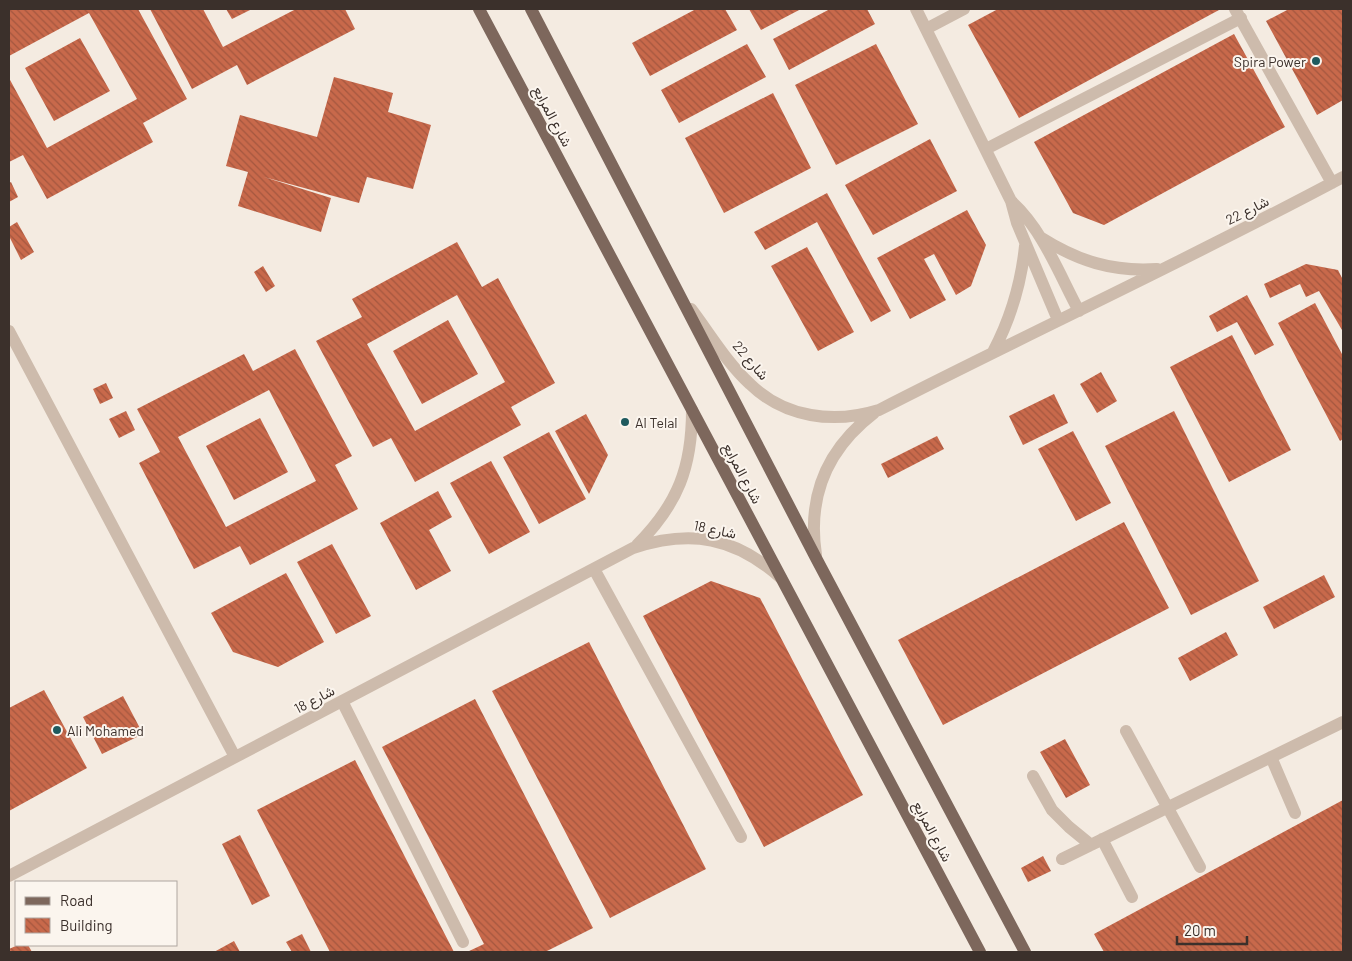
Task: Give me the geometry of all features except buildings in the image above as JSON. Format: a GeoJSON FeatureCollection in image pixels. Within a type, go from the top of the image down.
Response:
{"type":"FeatureCollection","features":[{"type":"Feature","properties":{"kind":"main road","name":"شارع المرابع"},"geometry":{"type":"LineString","coordinates":[[479,9],[980,952]]}},
{"type":"Feature","properties":{"kind":"main road","name":"شارع المرابع"},"geometry":{"type":"LineString","coordinates":[[531,9],[816,558],[1024,952]]}},
{"type":"Feature","properties":{"kind":"street","name":"شارع 22"},"geometry":{"type":"LineString","coordinates":[[916,9],[1011,201],[1025,244],[1058,320]]}},
{"type":"Feature","properties":{"kind":"street"},"geometry":{"type":"LineString","coordinates":[[926,29],[964,9]]}},
{"type":"Feature","properties":{"kind":"street"},"geometry":{"type":"LineString","coordinates":[[986,149],[1238,13],[1338,180]]}},
{"type":"Feature","properties":{"kind":"street","name":"شارع 22"},"geometry":{"type":"LineString","coordinates":[[816,558],[814,513],[826,470],[843,443],[879,410],[993,352],[1165,269],[1338,180]]}},
{"type":"Feature","properties":{"kind":"street","name":"شارع 22"},"geometry":{"type":"LineString","coordinates":[[1011,201],[1028,219],[1040,237],[1079,311]]}},
{"type":"Feature","properties":{"kind":"street","name":"شارع 22"},"geometry":{"type":"LineString","coordinates":[[1040,237],[1062,251],[1104,266],[1138,270],[1165,269]]}},
{"type":"Feature","properties":{"kind":"street","name":"شارع 22"},"geometry":{"type":"LineString","coordinates":[[993,352],[1012,311],[1023,266],[1025,244]]}},
{"type":"Feature","properties":{"kind":"street","name":"شارع 22"},"geometry":{"type":"LineString","coordinates":[[680,295],[740,374],[774,402],[802,414],[825,417],[848,417],[879,410]]}},
{"type":"Feature","properties":{"kind":"street"},"geometry":{"type":"LineString","coordinates":[[9,331],[235,757]]}},
{"type":"Feature","properties":{"kind":"street","name":"شارع 18"},"geometry":{"type":"LineString","coordinates":[[633,548],[653,529],[666,512],[676,493],[690,452],[692,410]]}},
{"type":"Feature","properties":{"kind":"street","name":"شارع 18"},"geometry":{"type":"LineString","coordinates":[[9,876],[633,548],[655,541],[701,538],[724,543],[746,552],[765,564],[782,579]]}},
{"type":"Feature","properties":{"kind":"street"},"geometry":{"type":"LineString","coordinates":[[594,568],[741,837]]}},
{"type":"Feature","properties":{"kind":"street"},"geometry":{"type":"LineString","coordinates":[[342,702],[463,942]]}},
{"type":"Feature","properties":{"kind":"street"},"geometry":{"type":"LineString","coordinates":[[1062,859],[1271,757],[1341,728]]}},
{"type":"Feature","properties":{"kind":"street"},"geometry":{"type":"LineString","coordinates":[[1126,731],[1200,867]]}},
{"type":"Feature","properties":{"kind":"street"},"geometry":{"type":"LineString","coordinates":[[1271,757],[1295,813]]}},
{"type":"Feature","properties":{"kind":"street"},"geometry":{"type":"LineString","coordinates":[[1032,776],[1052,810],[1069,827],[1097,842],[1132,897]]}},
{"type":"Feature","properties":{"kind":"place","name":"Spira Power"},"geometry":{"type":"Point","coordinates":[1316,61]}},
{"type":"Feature","properties":{"kind":"place","name":"Al Telal"},"geometry":{"type":"Point","coordinates":[625,422]}},
{"type":"Feature","properties":{"kind":"place","name":"Ali Mohamed"},"geometry":{"type":"Point","coordinates":[57,730]}}]}
